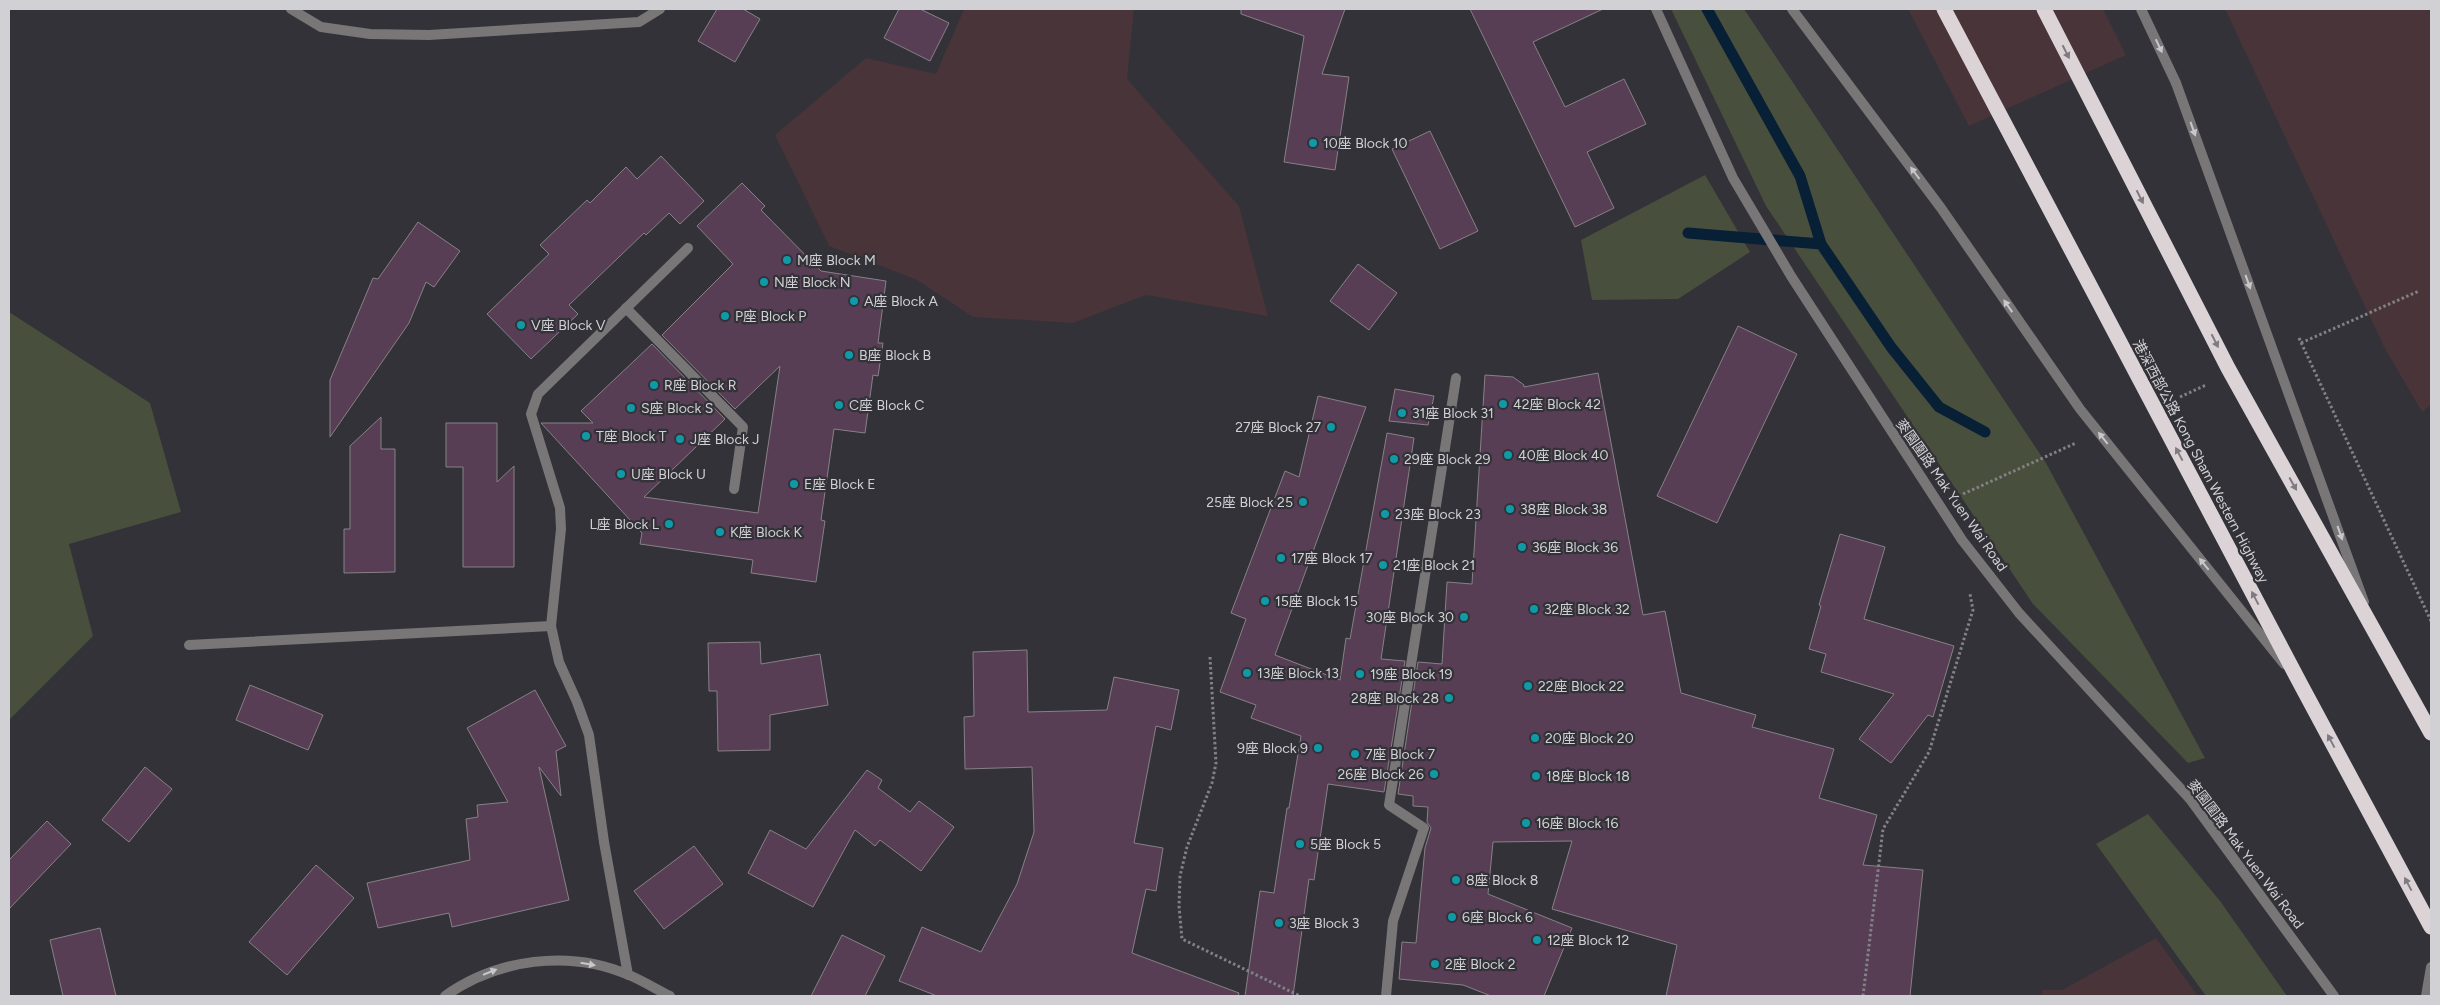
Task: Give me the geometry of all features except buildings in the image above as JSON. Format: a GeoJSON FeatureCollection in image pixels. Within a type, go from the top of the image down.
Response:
{"type":"FeatureCollection","features":[{"type":"Feature","properties":{"kind":"highway","name":"港深西部公路 Kong Sham Western Highway"},"geometry":{"type":"LineString","coordinates":[[1944,9],[2300,684],[2431,927]]}},
{"type":"Feature","properties":{"kind":"highway"},"geometry":{"type":"LineString","coordinates":[[2044,9],[2228,368],[2431,733]]}},
{"type":"Feature","properties":{"kind":"street"},"geometry":{"type":"LineString","coordinates":[[291,9],[321,27],[370,34],[429,35],[639,22],[660,9]]}},
{"type":"Feature","properties":{"kind":"street","name":"麥園圍路 Mak Yuen Wai Road"},"geometry":{"type":"LineString","coordinates":[[1656,9],[1733,178],[1790,276],[1962,540],[2019,614],[2190,799],[2334,996]]}},
{"type":"Feature","properties":{"kind":"street"},"geometry":{"type":"LineString","coordinates":[[1792,9],[1941,208],[2080,409],[2300,684]]}},
{"type":"Feature","properties":{"kind":"street"},"geometry":{"type":"LineString","coordinates":[[2142,9],[2176,83],[2376,634]]}},
{"type":"Feature","properties":{"kind":"street"},"geometry":{"type":"LineString","coordinates":[[628,975],[604,842],[589,735],[559,662],[550,626],[561,529],[560,508],[531,414],[538,394],[688,248]]}},
{"type":"Feature","properties":{"kind":"street"},"geometry":{"type":"LineString","coordinates":[[626,308],[743,427],[734,489]]}},
{"type":"Feature","properties":{"kind":"street"},"geometry":{"type":"LineString","coordinates":[[1386,996],[1393,921],[1424,828],[1389,804],[1456,378]]}},
{"type":"Feature","properties":{"kind":"street"},"geometry":{"type":"LineString","coordinates":[[189,645],[550,626]]}},
{"type":"Feature","properties":{"kind":"street"},"geometry":{"type":"LineString","coordinates":[[445,996],[470,981],[496,970],[540,961],[586,963],[628,975],[670,996]]}},
{"type":"Feature","properties":{"kind":"street"},"geometry":{"type":"LineString","coordinates":[[2426,996],[2431,967]]}},
{"type":"Feature","properties":{"kind":"path"},"geometry":{"type":"LineString","coordinates":[[1863,996],[1883,829],[1929,752],[1973,610],[1971,595],[1965,588]]}},
{"type":"Feature","properties":{"kind":"path"},"geometry":{"type":"LineString","coordinates":[[1210,657],[1216,764],[1212,783],[1187,847],[1180,876],[1179,906],[1182,939],[1300,996]]}},
{"type":"Feature","properties":{"kind":"shaded area"},"geometry":{"type":"Polygon","coordinates":[[[964,9],[1134,9],[1127,79],[1239,206],[1268,316],[1146,295],[1073,323],[973,317],[917,280],[829,246],[775,135],[866,58],[936,74],[964,9]]]}},
{"type":"Feature","properties":{"kind":"shaded area"},"geometry":{"type":"Polygon","coordinates":[[[1908,9],[2103,9],[2126,55],[1969,126],[1908,9]]]}},
{"type":"Feature","properties":{"kind":"shaded area"},"geometry":{"type":"Polygon","coordinates":[[[2225,9],[2431,9],[2431,405],[2422,412],[2384,347],[2225,9]]]}},
{"type":"Feature","properties":{"kind":"shaded area"},"geometry":{"type":"Polygon","coordinates":[[[2156,938],[2198,996],[2042,996],[2042,990],[2062,990],[2156,938]]]}},
{"type":"Feature","properties":{"kind":"green space"},"geometry":{"type":"Polygon","coordinates":[[[1671,9],[1744,9],[2046,463],[2205,758],[2188,763],[2033,604],[1766,206],[1671,9]]]}},
{"type":"Feature","properties":{"kind":"green space"},"geometry":{"type":"Polygon","coordinates":[[[1705,175],[1750,252],[1678,299],[1592,300],[1581,240],[1705,175]]]}},
{"type":"Feature","properties":{"kind":"green space"},"geometry":{"type":"Polygon","coordinates":[[[9,312],[150,403],[181,512],[69,544],[93,636],[9,720],[9,312]]]}},
{"type":"Feature","properties":{"kind":"green space"},"geometry":{"type":"Polygon","coordinates":[[[2148,814],[2220,901],[2287,996],[2206,996],[2096,844],[2148,814]]]}},
{"type":"Feature","properties":{"kind":"waterway"},"geometry":{"type":"LineString","coordinates":[[1707,9],[1800,176],[1821,244]]}},
{"type":"Feature","properties":{"kind":"waterway"},"geometry":{"type":"LineString","coordinates":[[1688,233],[1821,244],[1891,347],[1939,407],[1985,432]]}},
{"type":"Feature","properties":{"kind":"place","name":"10座 Block 10"},"geometry":{"type":"Point","coordinates":[1313,143]}},
{"type":"Feature","properties":{"kind":"place","name":"M座 Block M"},"geometry":{"type":"Point","coordinates":[787,260]}},
{"type":"Feature","properties":{"kind":"place","name":"N座 Block N"},"geometry":{"type":"Point","coordinates":[764,282]}},
{"type":"Feature","properties":{"kind":"place","name":"A座 Block A"},"geometry":{"type":"Point","coordinates":[854,301]}},
{"type":"Feature","properties":{"kind":"place","name":"P座 Block P"},"geometry":{"type":"Point","coordinates":[725,316]}},
{"type":"Feature","properties":{"kind":"place","name":"V座 Block V"},"geometry":{"type":"Point","coordinates":[521,325]}},
{"type":"Feature","properties":{"kind":"place","name":"B座 Block B"},"geometry":{"type":"Point","coordinates":[849,355]}},
{"type":"Feature","properties":{"kind":"place","name":"R座 Block R"},"geometry":{"type":"Point","coordinates":[654,385]}},
{"type":"Feature","properties":{"kind":"place","name":"42座 Block 42"},"geometry":{"type":"Point","coordinates":[1503,404]}},
{"type":"Feature","properties":{"kind":"place","name":"C座 Block C"},"geometry":{"type":"Point","coordinates":[839,405]}},
{"type":"Feature","properties":{"kind":"place","name":"S座 Block S"},"geometry":{"type":"Point","coordinates":[631,408]}},
{"type":"Feature","properties":{"kind":"place","name":"31座 Block 31"},"geometry":{"type":"Point","coordinates":[1402,413]}},
{"type":"Feature","properties":{"kind":"place","name":"27座 Block 27"},"geometry":{"type":"Point","coordinates":[1331,427]}},
{"type":"Feature","properties":{"kind":"place","name":"T座 Block T"},"geometry":{"type":"Point","coordinates":[586,436]}},
{"type":"Feature","properties":{"kind":"place","name":"J座 Block J"},"geometry":{"type":"Point","coordinates":[680,439]}},
{"type":"Feature","properties":{"kind":"place","name":"40座 Block 40"},"geometry":{"type":"Point","coordinates":[1508,455]}},
{"type":"Feature","properties":{"kind":"place","name":"29座 Block 29"},"geometry":{"type":"Point","coordinates":[1394,459]}},
{"type":"Feature","properties":{"kind":"place","name":"U座 Block U"},"geometry":{"type":"Point","coordinates":[621,474]}},
{"type":"Feature","properties":{"kind":"place","name":"E座 Block E"},"geometry":{"type":"Point","coordinates":[794,484]}},
{"type":"Feature","properties":{"kind":"place","name":"25座 Block 25"},"geometry":{"type":"Point","coordinates":[1303,502]}},
{"type":"Feature","properties":{"kind":"place","name":"38座 Block 38"},"geometry":{"type":"Point","coordinates":[1510,509]}},
{"type":"Feature","properties":{"kind":"place","name":"23座 Block 23"},"geometry":{"type":"Point","coordinates":[1385,514]}},
{"type":"Feature","properties":{"kind":"place","name":"L座 Block L"},"geometry":{"type":"Point","coordinates":[669,524]}},
{"type":"Feature","properties":{"kind":"place","name":"K座 Block K"},"geometry":{"type":"Point","coordinates":[720,532]}},
{"type":"Feature","properties":{"kind":"place","name":"36座 Block 36"},"geometry":{"type":"Point","coordinates":[1522,547]}},
{"type":"Feature","properties":{"kind":"place","name":"17座 Block 17"},"geometry":{"type":"Point","coordinates":[1281,558]}},
{"type":"Feature","properties":{"kind":"place","name":"21座 Block 21"},"geometry":{"type":"Point","coordinates":[1383,565]}},
{"type":"Feature","properties":{"kind":"place","name":"15座 Block 15"},"geometry":{"type":"Point","coordinates":[1265,601]}},
{"type":"Feature","properties":{"kind":"place","name":"32座 Block 32"},"geometry":{"type":"Point","coordinates":[1534,609]}},
{"type":"Feature","properties":{"kind":"place","name":"30座 Block 30"},"geometry":{"type":"Point","coordinates":[1464,617]}},
{"type":"Feature","properties":{"kind":"place","name":"13座 Block 13"},"geometry":{"type":"Point","coordinates":[1247,673]}},
{"type":"Feature","properties":{"kind":"place","name":"19座 Block 19"},"geometry":{"type":"Point","coordinates":[1360,674]}},
{"type":"Feature","properties":{"kind":"place","name":"22座 Block 22"},"geometry":{"type":"Point","coordinates":[1528,686]}},
{"type":"Feature","properties":{"kind":"place","name":"28座 Block 28"},"geometry":{"type":"Point","coordinates":[1449,698]}},
{"type":"Feature","properties":{"kind":"place","name":"20座 Block 20"},"geometry":{"type":"Point","coordinates":[1535,738]}},
{"type":"Feature","properties":{"kind":"place","name":"9座 Block 9"},"geometry":{"type":"Point","coordinates":[1318,748]}},
{"type":"Feature","properties":{"kind":"place","name":"7座 Block 7"},"geometry":{"type":"Point","coordinates":[1355,754]}},
{"type":"Feature","properties":{"kind":"place","name":"26座 Block 26"},"geometry":{"type":"Point","coordinates":[1434,774]}},
{"type":"Feature","properties":{"kind":"place","name":"18座 Block 18"},"geometry":{"type":"Point","coordinates":[1536,776]}},
{"type":"Feature","properties":{"kind":"place","name":"16座 Block 16"},"geometry":{"type":"Point","coordinates":[1526,823]}},
{"type":"Feature","properties":{"kind":"place","name":"5座 Block 5"},"geometry":{"type":"Point","coordinates":[1300,844]}},
{"type":"Feature","properties":{"kind":"place","name":"8座 Block 8"},"geometry":{"type":"Point","coordinates":[1456,880]}},
{"type":"Feature","properties":{"kind":"place","name":"6座 Block 6"},"geometry":{"type":"Point","coordinates":[1452,917]}},
{"type":"Feature","properties":{"kind":"place","name":"3座 Block 3"},"geometry":{"type":"Point","coordinates":[1279,923]}},
{"type":"Feature","properties":{"kind":"place","name":"12座 Block 12"},"geometry":{"type":"Point","coordinates":[1537,940]}},
{"type":"Feature","properties":{"kind":"place","name":"2座 Block 2"},"geometry":{"type":"Point","coordinates":[1435,964]}}]}
